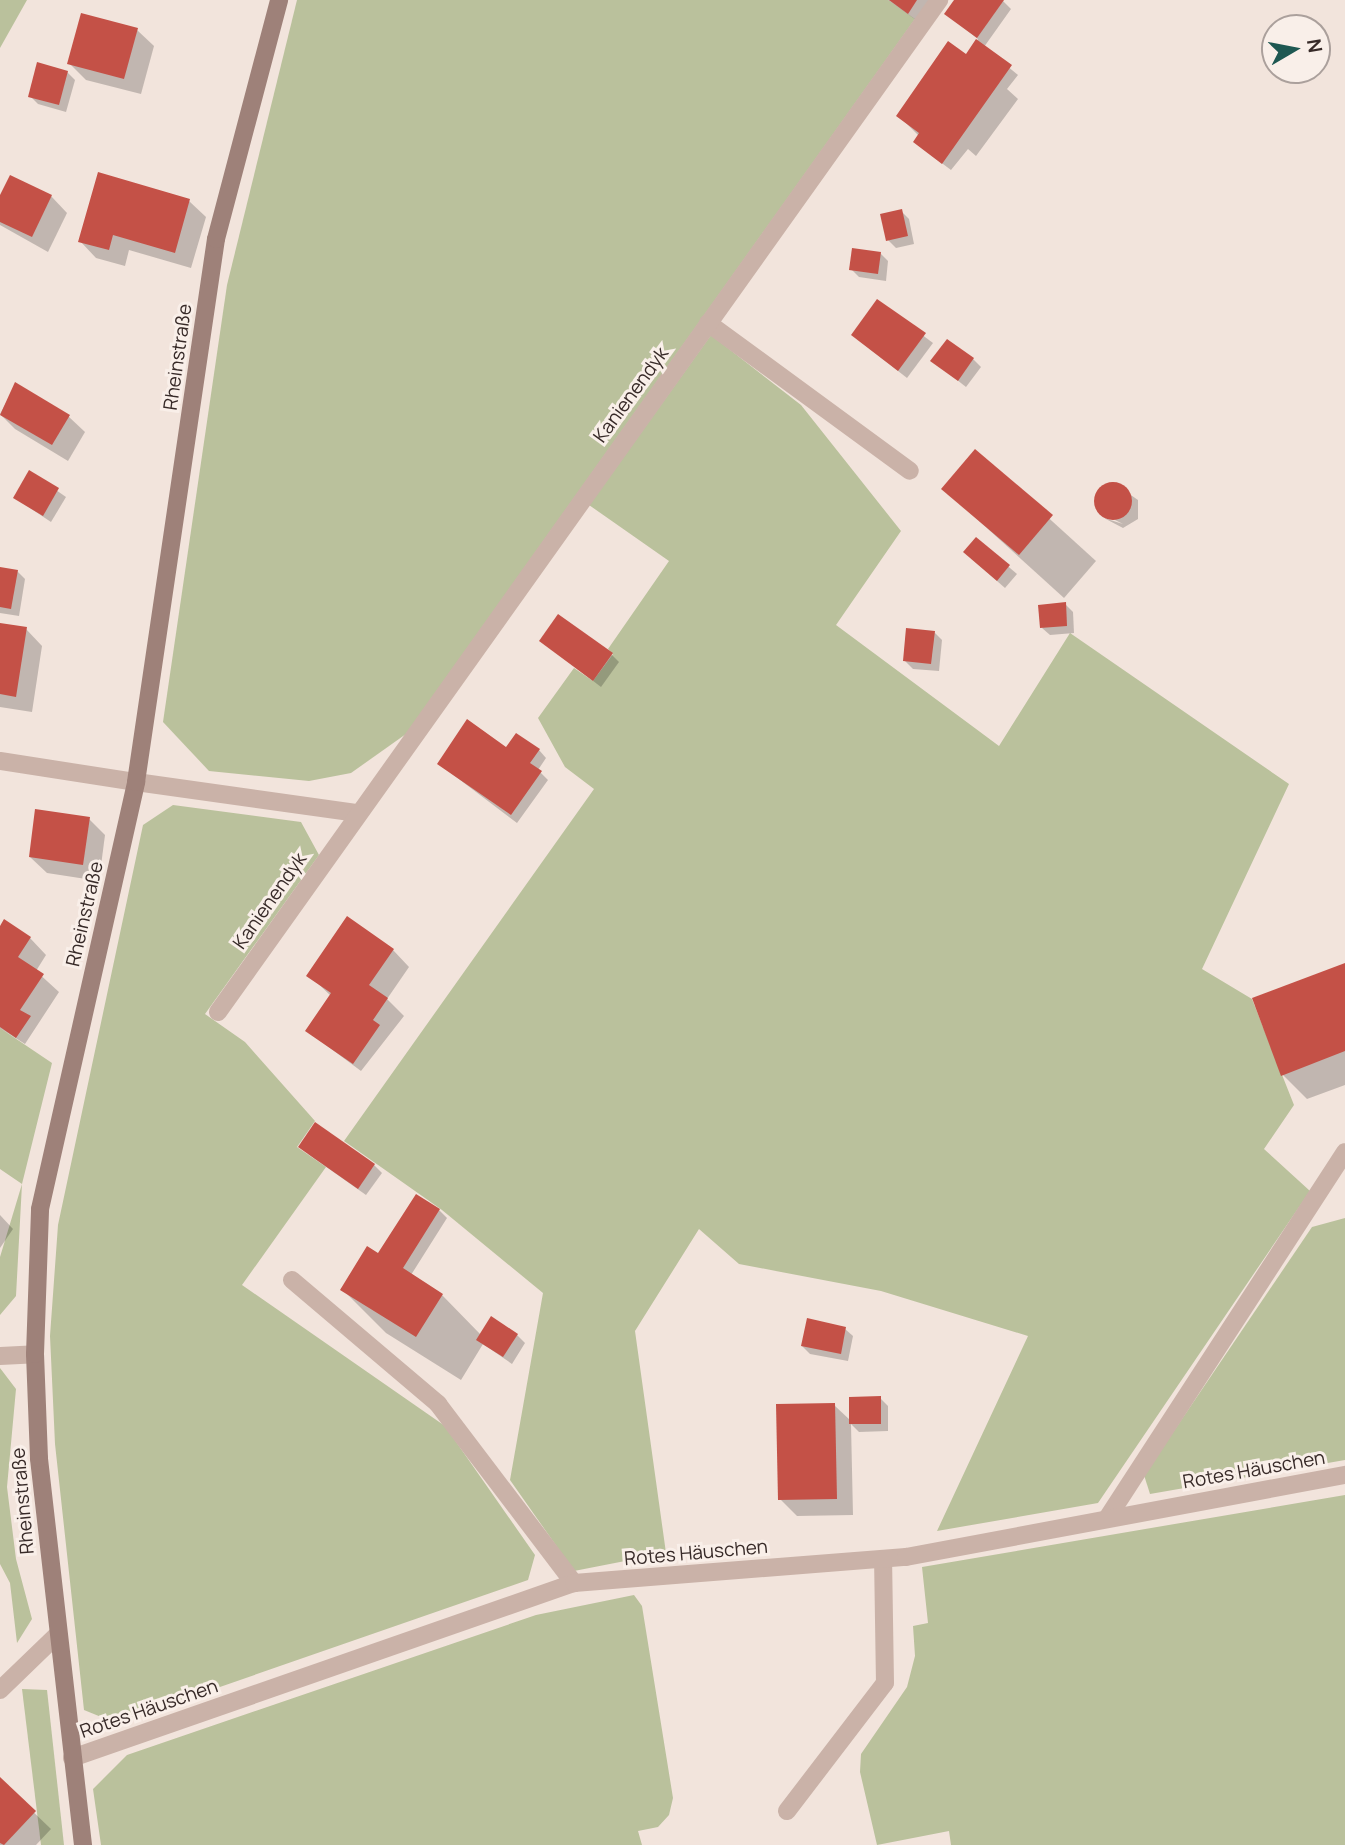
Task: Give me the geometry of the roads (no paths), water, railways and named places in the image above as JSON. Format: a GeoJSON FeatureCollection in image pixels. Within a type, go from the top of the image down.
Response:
{"type":"FeatureCollection","features":[{"type":"Feature","properties":{"kind":"main road","name":"Rheinstraße"},"geometry":{"type":"LineString","coordinates":[[83,1845],[39,1458],[35,1354],[40,1209],[136,782],[216,239],[279,0]]}},
{"type":"Feature","properties":{"kind":"street","name":"Kanienendyk"},"geometry":{"type":"LineString","coordinates":[[218,1012],[356,813],[939,0]]}},
{"type":"Feature","properties":{"kind":"street"},"geometry":{"type":"LineString","coordinates":[[708,323],[910,471]]}},
{"type":"Feature","properties":{"kind":"street"},"geometry":{"type":"LineString","coordinates":[[0,761],[356,813]]}},
{"type":"Feature","properties":{"kind":"street"},"geometry":{"type":"LineString","coordinates":[[1108,1517],[1345,1152]]}},
{"type":"Feature","properties":{"kind":"street"},"geometry":{"type":"LineString","coordinates":[[292,1280],[438,1404],[575,1583]]}},
{"type":"Feature","properties":{"kind":"street"},"geometry":{"type":"LineString","coordinates":[[0,1356],[35,1354]]}},
{"type":"Feature","properties":{"kind":"street","name":"Rotes Häuschen"},"geometry":{"type":"LineString","coordinates":[[72,1758],[575,1583],[883,1559],[1345,1475]]}},
{"type":"Feature","properties":{"kind":"street"},"geometry":{"type":"LineString","coordinates":[[787,1811],[885,1683],[883,1559]]}},
{"type":"Feature","properties":{"kind":"street"},"geometry":{"type":"LineString","coordinates":[[0,1690],[57,1634]]}}]}
